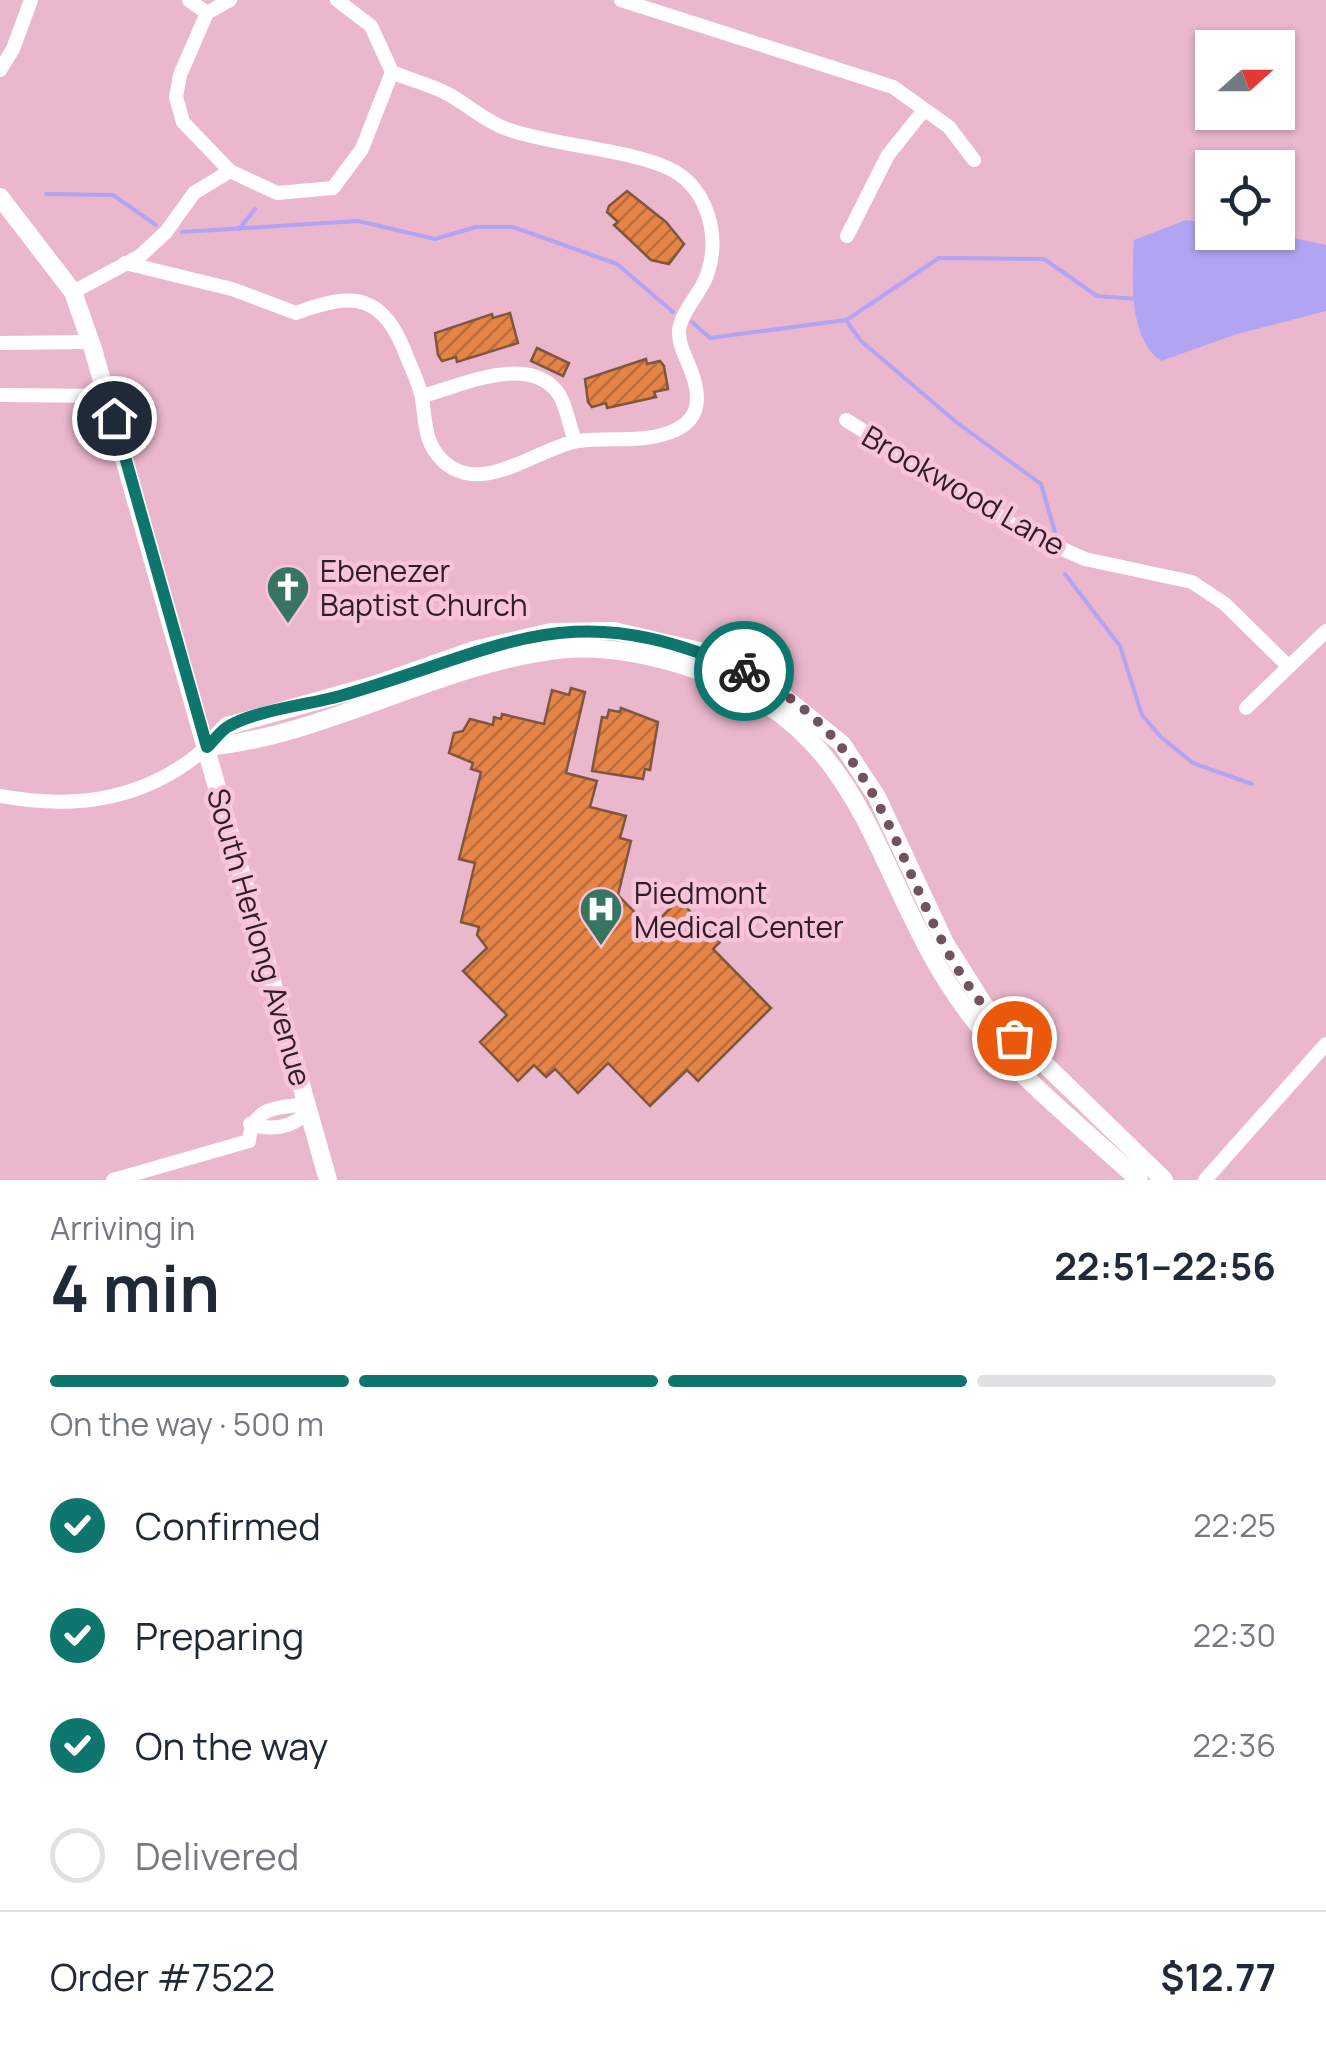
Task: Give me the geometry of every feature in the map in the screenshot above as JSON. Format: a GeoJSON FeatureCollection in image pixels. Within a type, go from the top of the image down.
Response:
{"type":"FeatureCollection","features":[{"type":"Feature","properties":{"kind":"street"},"geometry":{"type":"LineString","coordinates":[[0,70],[13,49],[31,0]]}},
{"type":"Feature","properties":{"kind":"street"},"geometry":{"type":"LineString","coordinates":[[189,0],[206,14]]}},
{"type":"Feature","properties":{"kind":"street"},"geometry":{"type":"LineString","coordinates":[[230,0],[206,14],[176,86],[184,122],[230,171],[278,192],[333,188],[362,149],[392,72]]}},
{"type":"Feature","properties":{"kind":"street"},"geometry":{"type":"LineString","coordinates":[[126,263],[232,289],[296,313],[334,299],[358,300],[381,308],[402,344],[422,396],[425,435],[445,464],[483,475],[532,461],[574,441],[656,437],[685,427],[697,409],[700,392],[680,342],[680,326],[708,274],[714,242],[709,212],[692,187],[669,169],[504,128],[447,94],[392,72],[371,26],[337,0]]}},
{"type":"Feature","properties":{"kind":"street"},"geometry":{"type":"LineString","coordinates":[[621,0],[893,87],[949,128],[974,160]]}},
{"type":"Feature","properties":{"kind":"street"},"geometry":{"type":"LineString","coordinates":[[847,236],[888,155],[924,110]]}},
{"type":"Feature","properties":{"kind":"street"},"geometry":{"type":"LineString","coordinates":[[73,292],[158,241],[194,194],[230,171]]}},
{"type":"Feature","properties":{"kind":"street","name":"South Herlong Avenue"},"geometry":{"type":"LineString","coordinates":[[4,205],[73,292],[90,342],[328,1180]]}},
{"type":"Feature","properties":{"kind":"street"},"geometry":{"type":"LineString","coordinates":[[0,342],[90,342]]}},
{"type":"Feature","properties":{"kind":"street"},"geometry":{"type":"LineString","coordinates":[[422,396],[513,372],[538,376],[560,396],[574,441]]}},
{"type":"Feature","properties":{"kind":"street"},"geometry":{"type":"LineString","coordinates":[[0,394],[107,396]]}},
{"type":"Feature","properties":{"kind":"street","name":"Brookwood Lane"},"geometry":{"type":"LineString","coordinates":[[846,420],[1028,534],[1085,559],[1192,582],[1225,604],[1288,666]]}},
{"type":"Feature","properties":{"kind":"street"},"geometry":{"type":"LineString","coordinates":[[1246,708],[1326,631]]}},
{"type":"Feature","properties":{"kind":"street"},"geometry":{"type":"LineString","coordinates":[[0,796],[75,803],[124,796],[150,786],[207,747],[234,744],[362,708],[494,662],[590,648],[660,658],[719,678],[805,734],[836,769],[872,825],[942,974],[987,1036],[1164,1180]]}},
{"type":"Feature","properties":{"kind":"street"},"geometry":{"type":"LineString","coordinates":[[1205,1180],[1326,1044]]}},
{"type":"Feature","properties":{"kind":"street"},"geometry":{"type":"LineString","coordinates":[[113,1180],[249,1141],[250,1124],[260,1112],[301,1105],[309,1110]]}},
{"type":"Feature","properties":{"kind":"street"},"geometry":{"type":"LineString","coordinates":[[1072,1107],[1139,1180]]}},
{"type":"Feature","properties":{"kind":"shaded area"},"geometry":{"type":"Polygon","coordinates":[[[1186,220],[1195,221],[1195,250],[1295,250],[1295,238],[1326,245],[1326,311],[1237,334],[1161,361],[1150,351],[1137,323],[1134,240],[1186,220]]]}},
{"type":"Feature","properties":{"kind":"building"},"geometry":{"type":"Polygon","coordinates":[[[627,191],[666,222],[684,244],[669,264],[651,260],[614,225],[618,222],[607,212],[609,206],[627,191]]]}},
{"type":"Feature","properties":{"kind":"building"},"geometry":{"type":"Polygon","coordinates":[[[510,313],[518,343],[457,362],[456,357],[442,361],[438,355],[435,333],[492,314],[493,318],[510,313]]]}},
{"type":"Feature","properties":{"kind":"building"},"geometry":{"type":"Polygon","coordinates":[[[537,348],[569,363],[563,376],[531,361],[537,348]]]}},
{"type":"Feature","properties":{"kind":"building"},"geometry":{"type":"Polygon","coordinates":[[[646,359],[647,364],[660,361],[664,366],[668,389],[654,392],[656,397],[607,408],[606,403],[592,407],[585,379],[646,359]]]}},
{"type":"Feature","properties":{"kind":"building"},"geometry":{"type":"Polygon","coordinates":[[[571,688],[585,692],[566,773],[597,781],[590,807],[626,816],[620,838],[631,841],[618,895],[650,928],[679,900],[720,942],[713,949],[771,1008],[698,1081],[687,1070],[650,1106],[608,1063],[578,1093],[555,1069],[546,1077],[534,1065],[518,1081],[480,1042],[507,1015],[463,971],[487,948],[477,935],[479,927],[461,922],[475,863],[459,859],[481,772],[471,769],[473,763],[449,753],[454,733],[463,731],[470,719],[493,725],[494,717],[501,719],[502,714],[544,724],[552,690],[569,695],[571,688]]]}},
{"type":"Feature","properties":{"kind":"building"},"geometry":{"type":"Polygon","coordinates":[[[621,708],[658,722],[650,770],[645,769],[643,779],[592,771],[602,717],[607,718],[609,710],[620,712],[621,708]]]}},
{"type":"Feature","properties":{"kind":"waterway"},"geometry":{"type":"LineString","coordinates":[[46,194],[113,195],[156,225]]}},
{"type":"Feature","properties":{"kind":"waterway"},"geometry":{"type":"LineString","coordinates":[[239,229],[255,209]]}},
{"type":"Feature","properties":{"kind":"waterway"},"geometry":{"type":"LineString","coordinates":[[182,232],[358,221],[435,239],[476,227],[513,227],[617,264],[673,312]]}},
{"type":"Feature","properties":{"kind":"waterway"},"geometry":{"type":"LineString","coordinates":[[848,319],[939,258],[1044,259],[1097,296],[1137,299]]}},
{"type":"Feature","properties":{"kind":"waterway"},"geometry":{"type":"LineString","coordinates":[[692,322],[710,338],[846,320],[860,340],[956,422],[1041,484],[1055,532]]}},
{"type":"Feature","properties":{"kind":"waterway"},"geometry":{"type":"LineString","coordinates":[[1065,574],[1120,646],[1142,715],[1161,737],[1193,763],[1252,784]]}},
{"type":"Feature","properties":{"kind":"way so far"},"geometry":{"type":"LineString","coordinates":[[744,671],[798,707],[842,744],[900,840],[924,900],[968,984],[1014,1038]]}},
{"type":"Feature","properties":{"kind":"place","name":"Ebenezer Baptist Church"},"geometry":{"type":"Point","coordinates":[288,625]}},
{"type":"Feature","properties":{"kind":"place","name":"Piedmont Medical Center"},"geometry":{"type":"Point","coordinates":[601,947]}},
{"type":"Feature","properties":{"kind":"route"},"geometry":{"type":"LineString","coordinates":[[114,418],[207,747],[228,726],[342,695],[515,638],[551,632],[642,634],[708,653],[744,671]]}}]}
